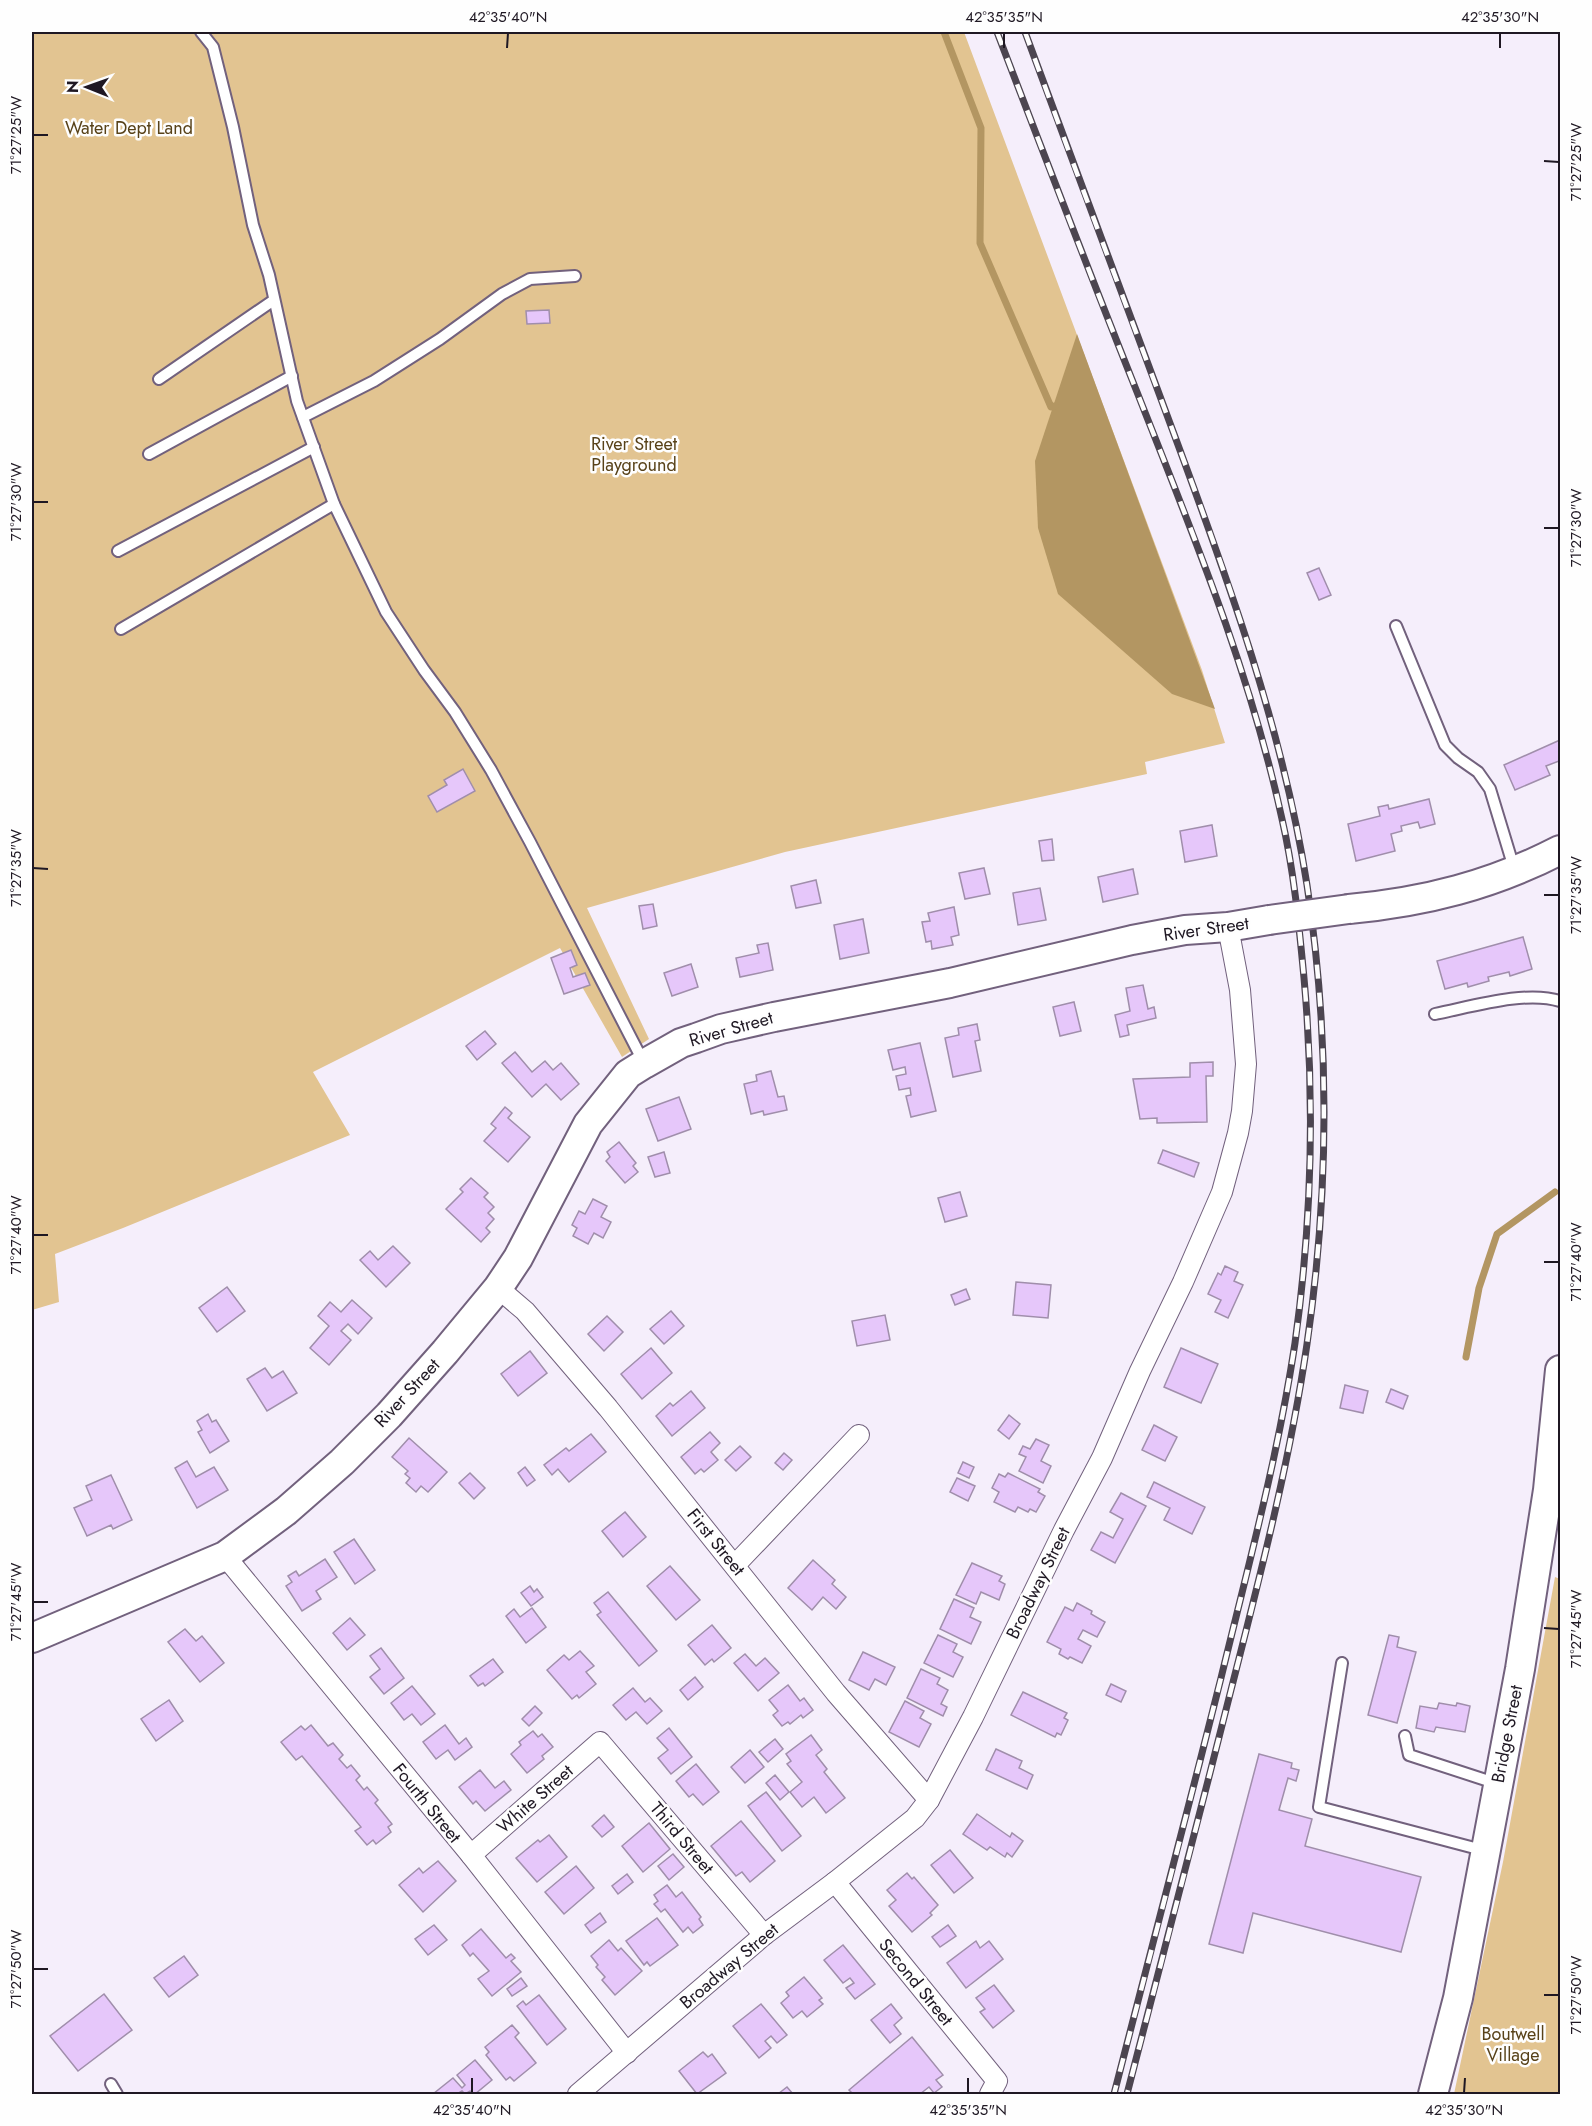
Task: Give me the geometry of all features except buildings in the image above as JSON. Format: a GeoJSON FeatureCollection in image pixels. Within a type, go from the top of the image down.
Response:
{"type":"FeatureCollection","features":[{"type":"Feature","properties":{"kind":"main road","name":"River Street"},"geometry":{"type":"LineString","coordinates":[[32,1638],[225,1557],[286,1511],[342,1462],[403,1399],[498,1288],[518,1258],[588,1124],[628,1074],[681,1043],[721,1029],[950,983],[1132,940],[1185,930],[1228,927],[1423,900],[1483,884],[1515,872],[1560,850]]}},
{"type":"Feature","properties":{"kind":"main road","name":"Bridge Street"},"geometry":{"type":"LineString","coordinates":[[1433,2094],[1458,1998],[1520,1669],[1548,1490],[1560,1370]]}},
{"type":"Feature","properties":{"kind":"street","name":"Broadway Street"},"geometry":{"type":"LineString","coordinates":[[578,2094],[764,1935],[915,1818],[929,1800],[1102,1458],[1222,1192],[1238,1133],[1244,1100],[1246,1064],[1240,990],[1228,927]]}},
{"type":"Feature","properties":{"kind":"street","name":"First Street"},"geometry":{"type":"LineString","coordinates":[[498,1288],[525,1311],[609,1408],[836,1693],[929,1800]]}},
{"type":"Feature","properties":{"kind":"street"},"geometry":{"type":"LineString","coordinates":[[735,1565],[859,1435]]}},
{"type":"Feature","properties":{"kind":"street","name":"Fourth Street"},"geometry":{"type":"LineString","coordinates":[[225,1557],[471,1856],[627,2053]]}},
{"type":"Feature","properties":{"kind":"street","name":"White Street"},"geometry":{"type":"LineString","coordinates":[[471,1856],[600,1742]]}},
{"type":"Feature","properties":{"kind":"street","name":"Third Street"},"geometry":{"type":"LineString","coordinates":[[600,1742],[764,1935]]}},
{"type":"Feature","properties":{"kind":"street","name":"Second Street"},"geometry":{"type":"LineString","coordinates":[[835,1882],[994,2088]]}},
{"type":"Feature","properties":{"kind":"lane"},"geometry":{"type":"LineString","coordinates":[[201,32],[213,47],[233,127],[253,225],[292,376],[303,417],[334,504],[386,612],[455,711],[497,780],[644,1064]]}},
{"type":"Feature","properties":{"kind":"lane"},"geometry":{"type":"LineString","coordinates":[[303,417],[374,381],[440,339],[502,294],[530,279],[575,276]]}},
{"type":"Feature","properties":{"kind":"lane"},"geometry":{"type":"LineString","coordinates":[[159,379],[274,300]]}},
{"type":"Feature","properties":{"kind":"lane"},"geometry":{"type":"LineString","coordinates":[[149,454],[292,376]]}},
{"type":"Feature","properties":{"kind":"lane"},"geometry":{"type":"LineString","coordinates":[[118,551],[314,447]]}},
{"type":"Feature","properties":{"kind":"lane"},"geometry":{"type":"LineString","coordinates":[[121,629],[334,504]]}},
{"type":"Feature","properties":{"kind":"lane"},"geometry":{"type":"LineString","coordinates":[[1396,626],[1445,745],[1458,758],[1478,772],[1490,789],[1515,872]]}},
{"type":"Feature","properties":{"kind":"lane"},"geometry":{"type":"LineString","coordinates":[[1435,1014],[1515,999],[1560,1000]]}},
{"type":"Feature","properties":{"kind":"lane"},"geometry":{"type":"LineString","coordinates":[[1342,1663],[1319,1807],[1486,1851]]}},
{"type":"Feature","properties":{"kind":"lane"},"geometry":{"type":"LineString","coordinates":[[1405,1736],[1409,1755],[1498,1784]]}},
{"type":"Feature","properties":{"kind":"lane"},"geometry":{"type":"LineString","coordinates":[[111,2084],[117,2094]]}},
{"type":"Feature","properties":{"kind":"green space","name":"River Street Playground"},"geometry":{"type":"Polygon","coordinates":[[[32,32],[964,32],[1202,670],[1225,743],[1145,762],[1147,774],[785,852],[587,908],[649,1039],[622,1057],[560,948],[313,1072],[350,1135],[55,1254],[59,1302],[32,1310],[32,32]]]}},
{"type":"Feature","properties":{"kind":"green space","name":"Boutwell Village"},"geometry":{"type":"Polygon","coordinates":[[[1555,1577],[1560,1579],[1560,2094],[1454,2094],[1503,1862],[1555,1577]]]}},
{"type":"Feature","properties":{"kind":"shaded area"},"geometry":{"type":"Polygon","coordinates":[[[1077,334],[1215,709],[1172,694],[1058,594],[1038,528],[1035,461],[1077,334]]]}},
{"type":"Feature","properties":{"kind":"waterway"},"geometry":{"type":"LineString","coordinates":[[944,32],[981,128],[980,243],[1051,407],[1055,406]]}},
{"type":"Feature","properties":{"kind":"waterway"},"geometry":{"type":"LineString","coordinates":[[1466,1357],[1479,1288],[1497,1234],[1555,1192]]}},
{"type":"Feature","properties":{"kind":"railway"},"geometry":{"type":"LineString","coordinates":[[997,32],[1199,550],[1254,710],[1269,764],[1290,858],[1304,978],[1310,1069],[1310,1160],[1305,1252],[1288,1385],[1242,1595],[1114,2094]]}},
{"type":"Feature","properties":{"kind":"railway"},"geometry":{"type":"LineString","coordinates":[[1025,32],[1214,544],[1269,713],[1297,827],[1307,885],[1315,942],[1323,1057],[1324,1115],[1320,1230],[1307,1344],[1292,1431],[1253,1604],[1127,2094]]}},
{"type":"Feature","properties":{"kind":"park label","name":"Water Dept Land"},"geometry":{"type":"Point","coordinates":[129,128]}}]}
